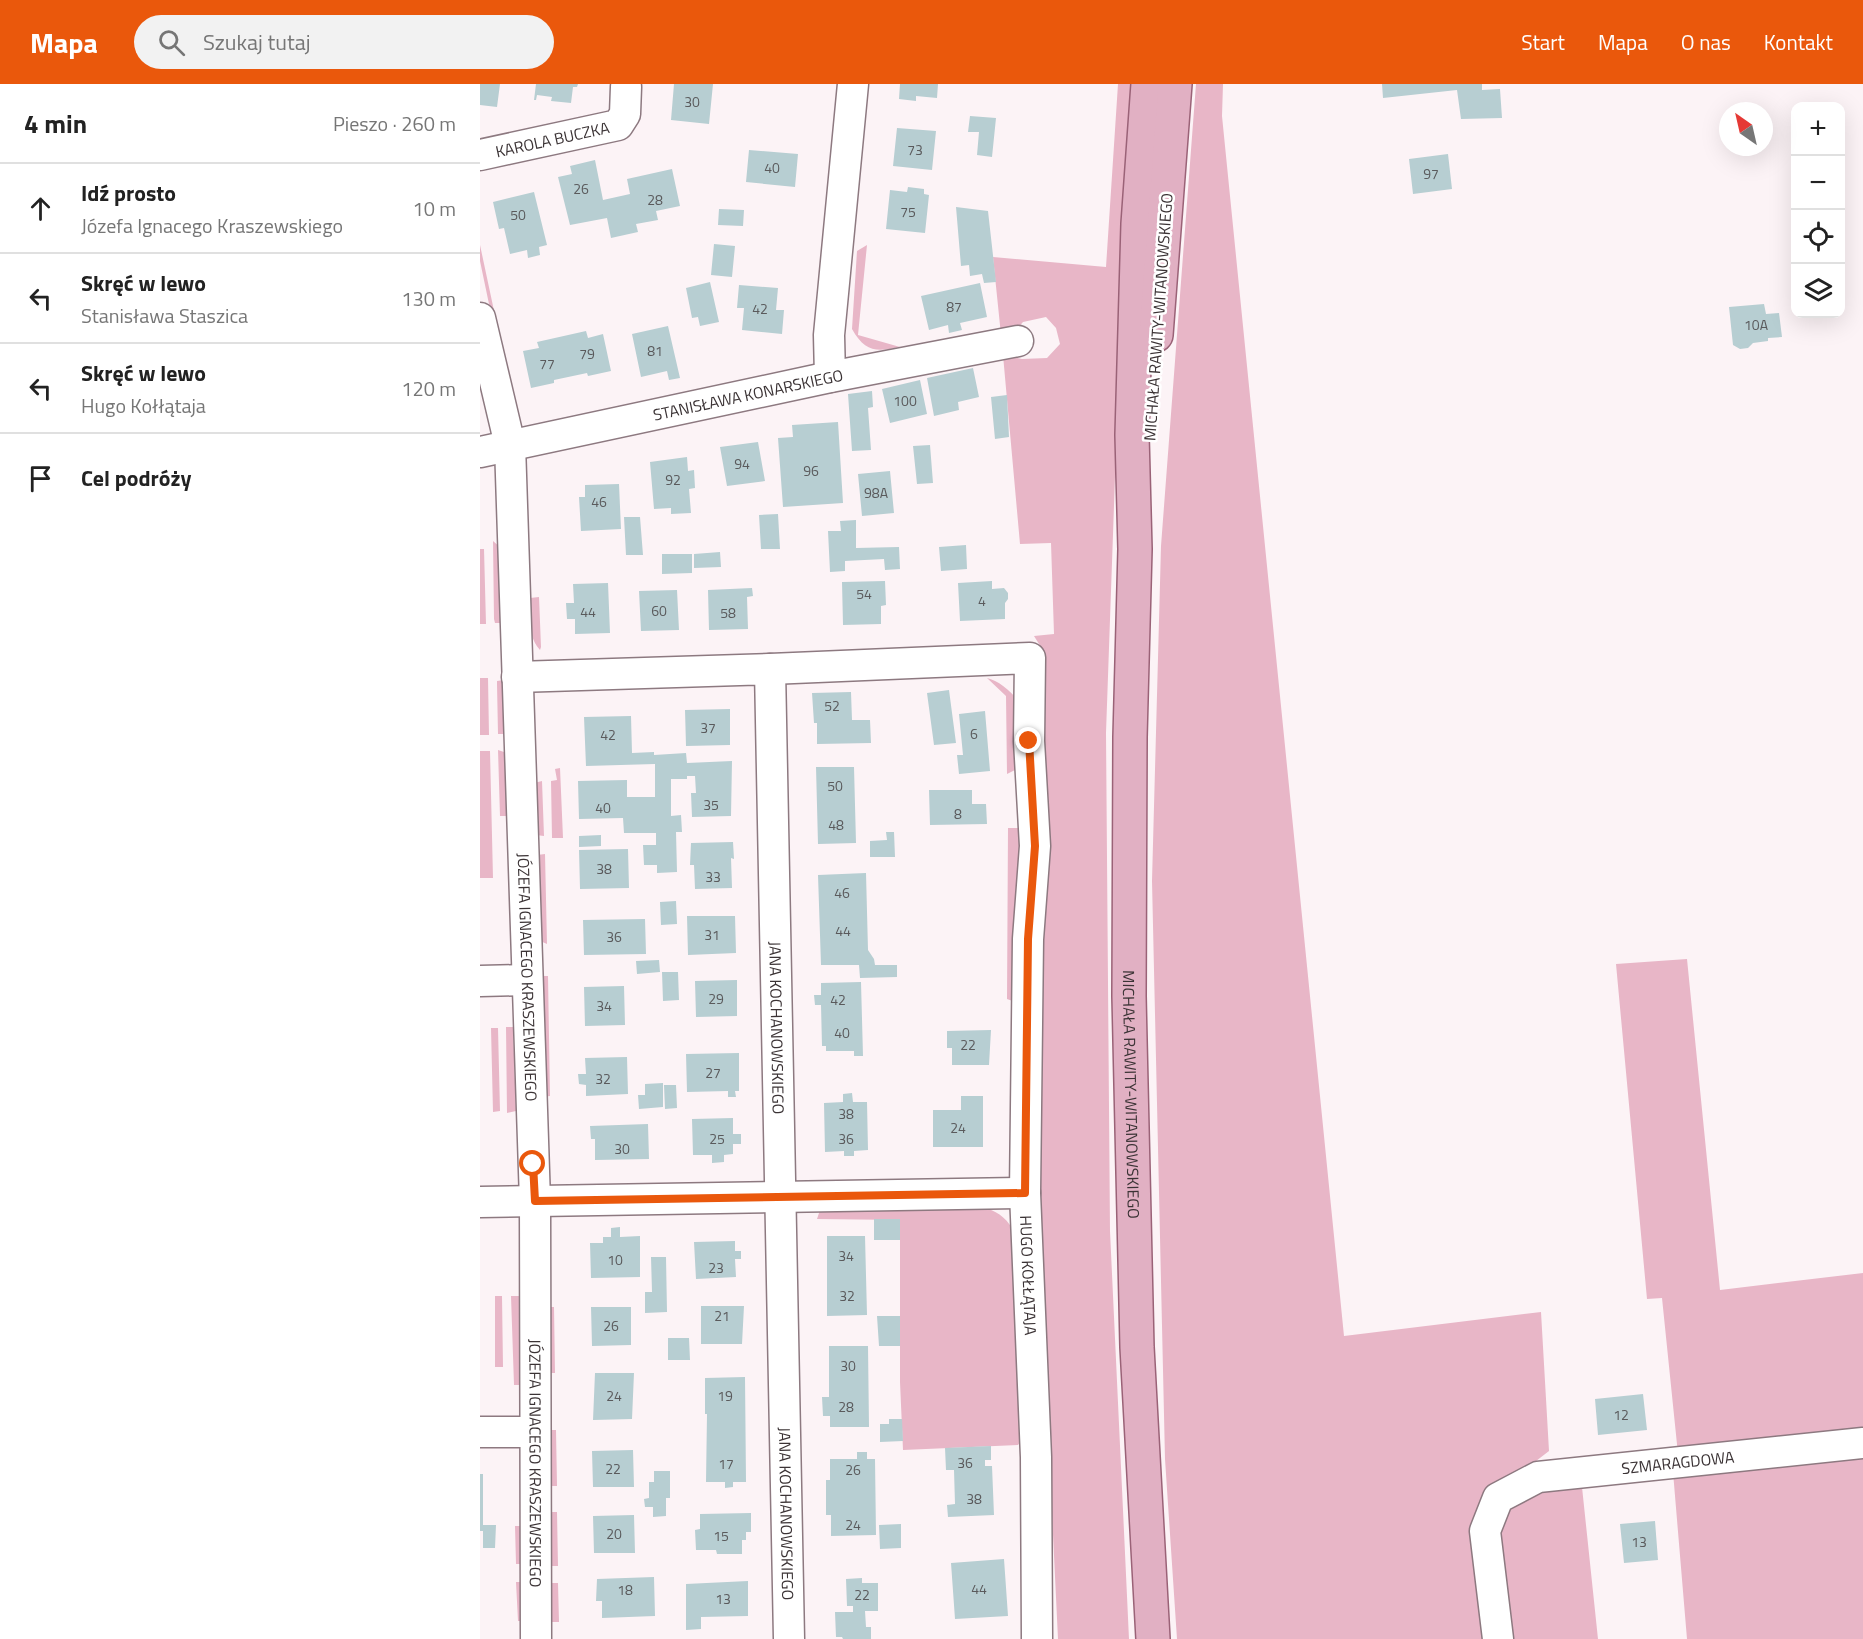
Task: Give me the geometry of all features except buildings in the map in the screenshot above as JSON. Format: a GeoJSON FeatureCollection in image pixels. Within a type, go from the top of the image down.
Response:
{"type":"FeatureCollection","features":[{"type":"Feature","properties":{"kind":"main road","name":"MICHAŁA RAWITY-WITANOWSKIEGO"},"geometry":{"type":"LineString","coordinates":[[1148,84],[1139,214],[1132,412],[1136,549],[1130,737],[1129,1077],[1137,1347],[1153,1639]]}},
{"type":"Feature","properties":{"kind":"main road","name":"MICHAŁA RAWITY-WITANOWSKIEGO"},"geometry":{"type":"LineString","coordinates":[[1136,549],[1149,436],[1175,84]]}},
{"type":"Feature","properties":{"kind":"street"},"geometry":{"type":"LineString","coordinates":[[830,377],[829,334],[853,84]]}},
{"type":"Feature","properties":{"kind":"street","name":"KAROLA BUCZKA"},"geometry":{"type":"LineString","coordinates":[[480,155],[618,125],[625,114],[626,87]]}},
{"type":"Feature","properties":{"kind":"street","name":"JÓZEFA IGNACEGO KRASZEWSKIEGO"},"geometry":{"type":"LineString","coordinates":[[480,318],[510,445],[535,1201],[536,1639]]}},
{"type":"Feature","properties":{"kind":"street","name":"STANISŁAWA KONARSKIEGO"},"geometry":{"type":"LineString","coordinates":[[480,452],[830,377],[1018,341]]}},
{"type":"Feature","properties":{"kind":"street","name":"HUGO KOŁŁĄTAJA"},"geometry":{"type":"LineString","coordinates":[[770,669],[1030,658],[1029,741],[1035,846],[1028,939],[1025,1193],[1036,1456],[1037,1639]]}},
{"type":"Feature","properties":{"kind":"street"},"geometry":{"type":"LineString","coordinates":[[518,677],[770,669]]}},
{"type":"Feature","properties":{"kind":"street","name":"JANA KOCHANOWSKIEGO"},"geometry":{"type":"LineString","coordinates":[[770,669],[789,1639]]}},
{"type":"Feature","properties":{"kind":"street"},"geometry":{"type":"LineString","coordinates":[[480,981],[526,980]]}},
{"type":"Feature","properties":{"kind":"street"},"geometry":{"type":"LineString","coordinates":[[480,1202],[1025,1193]]}},
{"type":"Feature","properties":{"kind":"street"},"geometry":{"type":"LineString","coordinates":[[480,1432],[535,1432]]}},
{"type":"Feature","properties":{"kind":"street","name":"SZMARAGDOWA"},"geometry":{"type":"LineString","coordinates":[[1498,1639],[1485,1531],[1497,1498],[1538,1478],[1863,1443]]}},
{"type":"Feature","properties":{"kind":"shaded area"},"geometry":{"type":"Polygon","coordinates":[[[1118,84],[1131,84],[1127,137],[1106,733],[1110,1231],[1129,1639],[1058,1639],[1049,1451],[1037,1292],[1037,697],[1045,692],[1044,652],[1034,636],[1054,634],[1051,543],[1020,544],[1003,355],[1022,359],[1047,358],[1060,344],[1056,328],[1046,317],[1023,322],[1015,331],[1001,335],[993,257],[1106,267],[1118,84]]]}},
{"type":"Feature","properties":{"kind":"shaded area"},"geometry":{"type":"Polygon","coordinates":[[[1196,84],[1223,84],[1222,116],[1344,1336],[1541,1312],[1549,1451],[1527,1468],[1489,1488],[1475,1514],[1487,1639],[1177,1639],[1165,1459],[1152,881],[1161,546],[1196,84]]]}},
{"type":"Feature","properties":{"kind":"shaded area"},"geometry":{"type":"Polygon","coordinates":[[[480,245],[512,395],[508,395],[480,261],[480,245]]]}},
{"type":"Feature","properties":{"kind":"shaded area"},"geometry":{"type":"Polygon","coordinates":[[[867,245],[858,335],[900,347],[884,350],[872,348],[862,342],[852,329],[857,251],[867,245]]]}},
{"type":"Feature","properties":{"kind":"shaded area"},"geometry":{"type":"Polygon","coordinates":[[[493,541],[501,548],[502,623],[495,623],[494,619],[493,541]]]}},
{"type":"Feature","properties":{"kind":"shaded area"},"geometry":{"type":"Polygon","coordinates":[[[480,549],[484,549],[486,624],[480,624],[480,549]]]}},
{"type":"Feature","properties":{"kind":"shaded area"},"geometry":{"type":"Polygon","coordinates":[[[539,597],[540,650],[531,632],[530,619],[530,598],[539,597]]]}},
{"type":"Feature","properties":{"kind":"shaded area"},"geometry":{"type":"Polygon","coordinates":[[[480,678],[488,678],[489,735],[480,735],[480,678]]]}},
{"type":"Feature","properties":{"kind":"shaded area"},"geometry":{"type":"Polygon","coordinates":[[[987,678],[1009,691],[1024,713],[1021,767],[1007,774],[1006,696],[987,678]]]}},
{"type":"Feature","properties":{"kind":"shaded area"},"geometry":{"type":"Polygon","coordinates":[[[504,680],[505,734],[498,734],[497,681],[504,680]]]}},
{"type":"Feature","properties":{"kind":"shaded area"},"geometry":{"type":"Polygon","coordinates":[[[498,750],[504,752],[506,757],[508,816],[500,816],[498,750]]]}},
{"type":"Feature","properties":{"kind":"shaded area"},"geometry":{"type":"Polygon","coordinates":[[[480,751],[490,751],[493,878],[480,878],[480,751]]]}},
{"type":"Feature","properties":{"kind":"shaded area"},"geometry":{"type":"Polygon","coordinates":[[[560,768],[563,838],[552,838],[551,781],[557,780],[555,769],[560,768]]]}},
{"type":"Feature","properties":{"kind":"shaded area"},"geometry":{"type":"Polygon","coordinates":[[[542,781],[544,836],[536,835],[534,783],[542,781]]]}},
{"type":"Feature","properties":{"kind":"shaded area"},"geometry":{"type":"Polygon","coordinates":[[[1008,828],[1025,828],[1018,1003],[1007,999],[1008,828]]]}},
{"type":"Feature","properties":{"kind":"shaded area"},"geometry":{"type":"Polygon","coordinates":[[[545,854],[547,944],[538,940],[537,855],[545,854]]]}},
{"type":"Feature","properties":{"kind":"shaded area"},"geometry":{"type":"Polygon","coordinates":[[[1687,959],[1720,1290],[1863,1273],[1863,1435],[1678,1454],[1662,1298],[1647,1299],[1616,964],[1687,959]]]}},
{"type":"Feature","properties":{"kind":"shaded area"},"geometry":{"type":"Polygon","coordinates":[[[539,976],[548,976],[550,1096],[542,1097],[539,976]]]}},
{"type":"Feature","properties":{"kind":"shaded area"},"geometry":{"type":"Polygon","coordinates":[[[506,1027],[513,1027],[516,1111],[507,1113],[506,1027]]]}},
{"type":"Feature","properties":{"kind":"shaded area"},"geometry":{"type":"Polygon","coordinates":[[[491,1028],[498,1028],[500,1111],[493,1112],[491,1028]]]}},
{"type":"Feature","properties":{"kind":"shaded area"},"geometry":{"type":"Polygon","coordinates":[[[948,1202],[979,1206],[996,1212],[1010,1225],[1016,1235],[1023,1438],[1018,1445],[903,1450],[900,1382],[900,1220],[817,1219],[820,1210],[948,1202]]]}},
{"type":"Feature","properties":{"kind":"shaded area"},"geometry":{"type":"Polygon","coordinates":[[[495,1296],[502,1296],[503,1367],[495,1367],[495,1296]]]}},
{"type":"Feature","properties":{"kind":"shaded area"},"geometry":{"type":"Polygon","coordinates":[[[511,1296],[520,1296],[521,1385],[514,1385],[511,1296]]]}},
{"type":"Feature","properties":{"kind":"shaded area"},"geometry":{"type":"Polygon","coordinates":[[[547,1307],[554,1307],[555,1373],[547,1373],[547,1307]]]}},
{"type":"Feature","properties":{"kind":"shaded area"},"geometry":{"type":"Polygon","coordinates":[[[548,1430],[556,1430],[557,1486],[549,1486],[548,1430]]]}},
{"type":"Feature","properties":{"kind":"shaded area"},"geometry":{"type":"Polygon","coordinates":[[[1863,1455],[1863,1639],[1687,1639],[1673,1472],[1863,1455]]]}},
{"type":"Feature","properties":{"kind":"shaded area"},"geometry":{"type":"Polygon","coordinates":[[[1582,1487],[1598,1639],[1502,1639],[1490,1530],[1502,1504],[1537,1490],[1582,1487]]]}},
{"type":"Feature","properties":{"kind":"shaded area"},"geometry":{"type":"Polygon","coordinates":[[[550,1512],[557,1512],[558,1566],[550,1566],[550,1512]]]}},
{"type":"Feature","properties":{"kind":"shaded area"},"geometry":{"type":"Polygon","coordinates":[[[515,1526],[522,1526],[523,1564],[516,1564],[515,1526]]]}},
{"type":"Feature","properties":{"kind":"shaded area"},"geometry":{"type":"Polygon","coordinates":[[[516,1582],[523,1582],[524,1621],[518,1621],[516,1582]]]}},
{"type":"Feature","properties":{"kind":"shaded area"},"geometry":{"type":"Polygon","coordinates":[[[550,1583],[558,1583],[559,1622],[551,1622],[550,1583]]]}},
{"type":"Feature","properties":{"kind":"route"},"geometry":{"type":"LineString","coordinates":[[533,1164],[535,1201],[1025,1193],[1028,939],[1035,846],[1029,741]]}}]}
